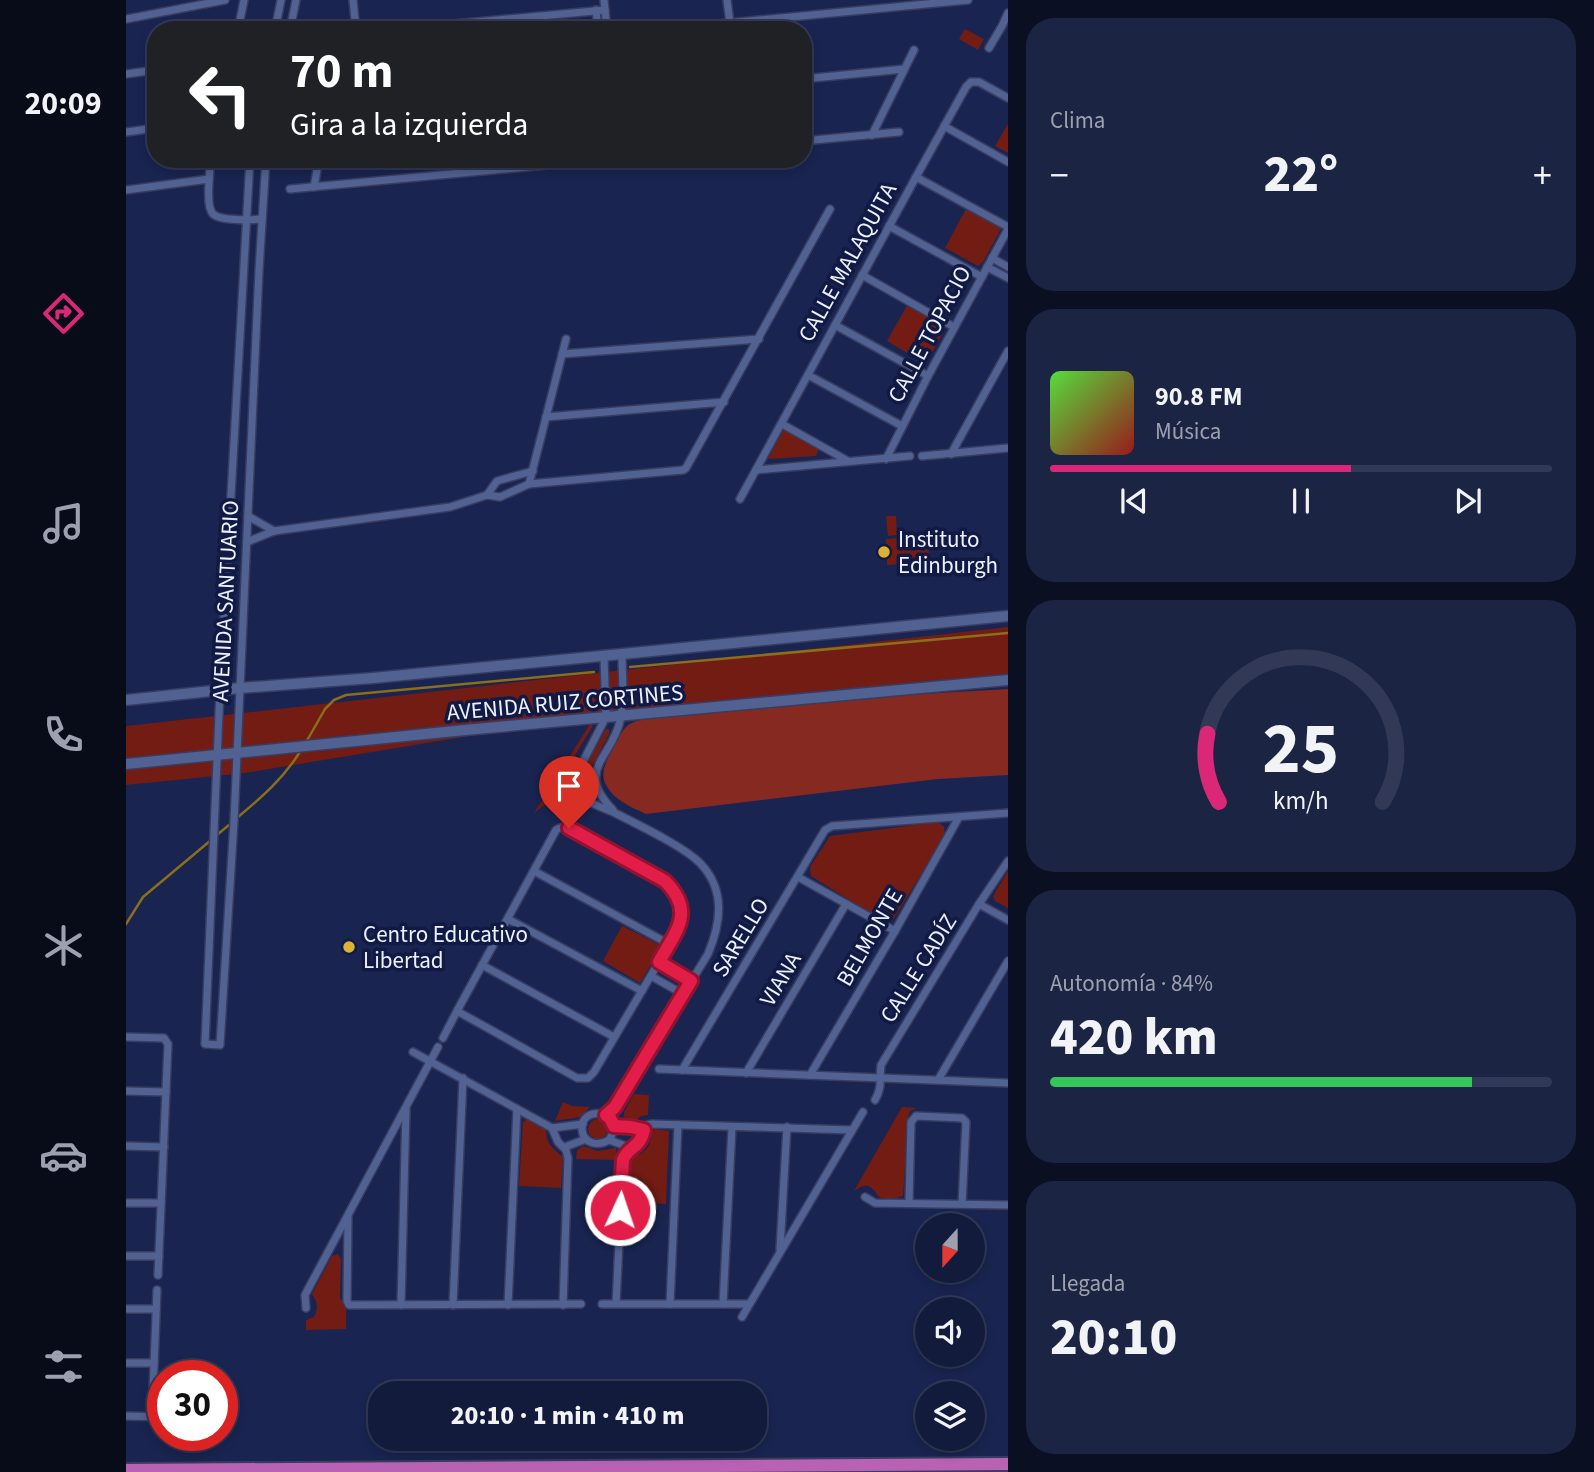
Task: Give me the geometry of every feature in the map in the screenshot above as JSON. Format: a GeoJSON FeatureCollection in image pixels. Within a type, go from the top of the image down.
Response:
{"type":"FeatureCollection","features":[{"type":"Feature","properties":{"kind":"highway"},"geometry":{"type":"LineString","coordinates":[[126,1470],[1008,1464]]}},
{"type":"Feature","properties":{"kind":"main road","name":"AVENIDA RUIZ CORTINES"},"geometry":{"type":"LineString","coordinates":[[126,700],[1008,616]]}},
{"type":"Feature","properties":{"kind":"main road","name":"AVENIDA RUIZ CORTINES"},"geometry":{"type":"LineString","coordinates":[[126,764],[1008,680]]}},
{"type":"Feature","properties":{"kind":"street"},"geometry":{"type":"LineString","coordinates":[[126,19],[154,15],[204,1],[225,0]]}},
{"type":"Feature","properties":{"kind":"street"},"geometry":{"type":"LineString","coordinates":[[240,21],[244,0]]}},
{"type":"Feature","properties":{"kind":"street"},"geometry":{"type":"LineString","coordinates":[[277,21],[281,0]]}},
{"type":"Feature","properties":{"kind":"street"},"geometry":{"type":"LineString","coordinates":[[291,21],[296,0]]}},
{"type":"Feature","properties":{"kind":"street"},"geometry":{"type":"LineString","coordinates":[[353,0],[355,21]]}},
{"type":"Feature","properties":{"kind":"street"},"geometry":{"type":"LineString","coordinates":[[604,0],[607,21]]}},
{"type":"Feature","properties":{"kind":"street"},"geometry":{"type":"LineString","coordinates":[[727,0],[730,21]]}},
{"type":"Feature","properties":{"kind":"street"},"geometry":{"type":"LineString","coordinates":[[750,21],[968,0]]}},
{"type":"Feature","properties":{"kind":"street"},"geometry":{"type":"LineString","coordinates":[[596,10],[597,21]]}},
{"type":"Feature","properties":{"kind":"street"},"geometry":{"type":"LineString","coordinates":[[482,21],[606,10]]}},
{"type":"Feature","properties":{"kind":"street"},"geometry":{"type":"LineString","coordinates":[[989,48],[1005,28],[1008,13]]}},
{"type":"Feature","properties":{"kind":"street"},"geometry":{"type":"LineString","coordinates":[[872,135],[914,50]]}},
{"type":"Feature","properties":{"kind":"street"},"geometry":{"type":"LineString","coordinates":[[812,78],[904,69]]}},
{"type":"Feature","properties":{"kind":"street"},"geometry":{"type":"LineString","coordinates":[[126,74],[147,71]]}},
{"type":"Feature","properties":{"kind":"street","name":"CALLE MALAQUITA"},"geometry":{"type":"LineString","coordinates":[[740,499],[969,84],[973,81],[979,82],[1008,97]]}},
{"type":"Feature","properties":{"kind":"street"},"geometry":{"type":"LineString","coordinates":[[944,126],[1008,162]]}},
{"type":"Feature","properties":{"kind":"street"},"geometry":{"type":"LineString","coordinates":[[126,132],[147,129]]}},
{"type":"Feature","properties":{"kind":"street"},"geometry":{"type":"LineString","coordinates":[[812,140],[899,132]]}},
{"type":"Feature","properties":{"kind":"street"},"geometry":{"type":"LineString","coordinates":[[210,168],[209,206],[212,214],[246,220],[262,219]]}},
{"type":"Feature","properties":{"kind":"street","name":"AVENIDA SANTUARIO"},"geometry":{"type":"LineString","coordinates":[[249,168],[220,690],[205,1044],[220,1045],[265,168]]}},
{"type":"Feature","properties":{"kind":"street"},"geometry":{"type":"LineString","coordinates":[[314,187],[317,168]]}},
{"type":"Feature","properties":{"kind":"street"},"geometry":{"type":"LineString","coordinates":[[290,189],[500,168]]}},
{"type":"Feature","properties":{"kind":"street"},"geometry":{"type":"LineString","coordinates":[[916,177],[1008,228]]}},
{"type":"Feature","properties":{"kind":"street"},"geometry":{"type":"LineString","coordinates":[[126,190],[209,179]]}},
{"type":"Feature","properties":{"kind":"street"},"geometry":{"type":"LineString","coordinates":[[247,542],[274,531],[450,508],[487,495],[500,497],[529,484],[683,470],[689,466],[830,209]]}},
{"type":"Feature","properties":{"kind":"street"},"geometry":{"type":"LineString","coordinates":[[889,226],[982,277]]}},
{"type":"Feature","properties":{"kind":"street","name":"CALLE TOPACIO"},"geometry":{"type":"LineString","coordinates":[[886,459],[1008,228]]}},
{"type":"Feature","properties":{"kind":"street"},"geometry":{"type":"LineString","coordinates":[[992,258],[1008,267]]}},
{"type":"Feature","properties":{"kind":"street"},"geometry":{"type":"LineString","coordinates":[[987,267],[1008,278]]}},
{"type":"Feature","properties":{"kind":"street"},"geometry":{"type":"LineString","coordinates":[[862,275],[954,327]]}},
{"type":"Feature","properties":{"kind":"street"},"geometry":{"type":"LineString","coordinates":[[835,326],[928,376]]}},
{"type":"Feature","properties":{"kind":"street"},"geometry":{"type":"LineString","coordinates":[[529,484],[566,339]]}},
{"type":"Feature","properties":{"kind":"street"},"geometry":{"type":"LineString","coordinates":[[562,354],[759,339]]}},
{"type":"Feature","properties":{"kind":"street"},"geometry":{"type":"LineString","coordinates":[[951,454],[1008,351]]}},
{"type":"Feature","properties":{"kind":"street"},"geometry":{"type":"LineString","coordinates":[[808,375],[902,426]]}},
{"type":"Feature","properties":{"kind":"street"},"geometry":{"type":"LineString","coordinates":[[546,417],[724,402]]}},
{"type":"Feature","properties":{"kind":"street"},"geometry":{"type":"LineString","coordinates":[[782,424],[848,461]]}},
{"type":"Feature","properties":{"kind":"street"},"geometry":{"type":"LineString","coordinates":[[922,457],[1008,448]]}},
{"type":"Feature","properties":{"kind":"street"},"geometry":{"type":"LineString","coordinates":[[234,453],[251,453]]}},
{"type":"Feature","properties":{"kind":"street"},"geometry":{"type":"LineString","coordinates":[[756,470],[910,456]]}},
{"type":"Feature","properties":{"kind":"street"},"geometry":{"type":"LineString","coordinates":[[487,495],[497,481],[533,471]]}},
{"type":"Feature","properties":{"kind":"street"},"geometry":{"type":"LineString","coordinates":[[248,516],[274,531]]}},
{"type":"Feature","properties":{"kind":"street"},"geometry":{"type":"LineString","coordinates":[[616,813],[600,793],[595,774],[600,759],[617,732],[621,716],[622,654]]}},
{"type":"Feature","properties":{"kind":"street"},"geometry":{"type":"LineString","coordinates":[[604,656],[606,717],[579,766],[573,788],[581,797],[687,852],[699,862],[714,883],[719,906],[717,929],[708,954],[615,1107],[606,1115]]}},
{"type":"Feature","properties":{"kind":"street"},"geometry":{"type":"LineString","coordinates":[[959,817],[1008,813]]}},
{"type":"Feature","properties":{"kind":"street","name":"SARELLO"},"geometry":{"type":"LineString","coordinates":[[682,1070],[825,830],[832,826],[959,817]]}},
{"type":"Feature","properties":{"kind":"street","name":"BELMONTE"},"geometry":{"type":"LineString","coordinates":[[810,1075],[959,817]]}},
{"type":"Feature","properties":{"kind":"street"},"geometry":{"type":"LineString","coordinates":[[443,1038],[457,1011],[556,830],[559,828],[565,827],[656,875],[674,890],[680,900],[682,908],[679,925],[588,1078],[581,1079],[457,1011]]}},
{"type":"Feature","properties":{"kind":"street","name":"CALLE CADÍZ"},"geometry":{"type":"LineString","coordinates":[[875,1100],[881,1089],[881,1065],[1008,861]]}},
{"type":"Feature","properties":{"kind":"street"},"geometry":{"type":"LineString","coordinates":[[534,871],[669,944]]}},
{"type":"Feature","properties":{"kind":"street"},"geometry":{"type":"LineString","coordinates":[[798,877],[895,931]]}},
{"type":"Feature","properties":{"kind":"street","name":"VIANA"},"geometry":{"type":"LineString","coordinates":[[747,1073],[846,904]]}},
{"type":"Feature","properties":{"kind":"street"},"geometry":{"type":"LineString","coordinates":[[979,904],[1008,920]]}},
{"type":"Feature","properties":{"kind":"street"},"geometry":{"type":"LineString","coordinates":[[508,919],[642,991]]}},
{"type":"Feature","properties":{"kind":"street"},"geometry":{"type":"LineString","coordinates":[[937,1080],[1008,961]]}},
{"type":"Feature","properties":{"kind":"street"},"geometry":{"type":"LineString","coordinates":[[659,962],[691,981]]}},
{"type":"Feature","properties":{"kind":"street"},"geometry":{"type":"LineString","coordinates":[[482,965],[614,1037]]}},
{"type":"Feature","properties":{"kind":"street"},"geometry":{"type":"LineString","coordinates":[[651,976],[683,994]]}},
{"type":"Feature","properties":{"kind":"street"},"geometry":{"type":"LineString","coordinates":[[126,1037],[164,1038],[168,1044],[158,1275]]}},
{"type":"Feature","properties":{"kind":"street"},"geometry":{"type":"LineString","coordinates":[[306,1308],[305,1295],[438,1047]]}},
{"type":"Feature","properties":{"kind":"street"},"geometry":{"type":"LineString","coordinates":[[413,1052],[552,1128],[583,1124]]}},
{"type":"Feature","properties":{"kind":"street"},"geometry":{"type":"LineString","coordinates":[[659,1069],[1005,1083],[1008,1072]]}},
{"type":"Feature","properties":{"kind":"street"},"geometry":{"type":"LineString","coordinates":[[453,1305],[463,1079]]}},
{"type":"Feature","properties":{"kind":"street"},"geometry":{"type":"LineString","coordinates":[[126,1091],[166,1092]]}},
{"type":"Feature","properties":{"kind":"street"},"geometry":{"type":"LineString","coordinates":[[401,1305],[406,1108]]}},
{"type":"Feature","properties":{"kind":"street"},"geometry":{"type":"LineString","coordinates":[[508,1305],[517,1109]]}},
{"type":"Feature","properties":{"kind":"street"},"geometry":{"type":"LineString","coordinates":[[742,1317],[863,1112]]}},
{"type":"Feature","properties":{"kind":"street"},"geometry":{"type":"LineString","coordinates":[[593,1114],[606,1115],[614,1126],[612,1136],[605,1143],[594,1144],[583,1134],[583,1124],[593,1114]]}},
{"type":"Feature","properties":{"kind":"street"},"geometry":{"type":"LineString","coordinates":[[909,1203],[911,1122],[916,1115],[962,1118],[966,1122],[962,1204]]}},
{"type":"Feature","properties":{"kind":"street"},"geometry":{"type":"LineString","coordinates":[[616,1304],[622,1163],[626,1153],[640,1142],[647,1125],[852,1130]]}},
{"type":"Feature","properties":{"kind":"street"},"geometry":{"type":"LineString","coordinates":[[670,1304],[678,1125]]}},
{"type":"Feature","properties":{"kind":"street"},"geometry":{"type":"LineString","coordinates":[[614,1126],[644,1130]]}},
{"type":"Feature","properties":{"kind":"street"},"geometry":{"type":"LineString","coordinates":[[552,1128],[558,1142],[565,1147],[568,1158],[563,1305]]}},
{"type":"Feature","properties":{"kind":"street"},"geometry":{"type":"LineString","coordinates":[[723,1304],[732,1128]]}},
{"type":"Feature","properties":{"kind":"street"},"geometry":{"type":"LineString","coordinates":[[780,1251],[787,1128]]}},
{"type":"Feature","properties":{"kind":"street"},"geometry":{"type":"LineString","coordinates":[[565,1147],[586,1139]]}},
{"type":"Feature","properties":{"kind":"street"},"geometry":{"type":"LineString","coordinates":[[609,1140],[630,1150]]}},
{"type":"Feature","properties":{"kind":"street"},"geometry":{"type":"LineString","coordinates":[[126,1146],[164,1147]]}},
{"type":"Feature","properties":{"kind":"street"},"geometry":{"type":"LineString","coordinates":[[865,1197],[875,1203],[1008,1205]]}},
{"type":"Feature","properties":{"kind":"street"},"geometry":{"type":"LineString","coordinates":[[126,1203],[161,1203]]}},
{"type":"Feature","properties":{"kind":"street"},"geometry":{"type":"LineString","coordinates":[[348,1217],[347,1301],[351,1305],[581,1304]]}},
{"type":"Feature","properties":{"kind":"street"},"geometry":{"type":"LineString","coordinates":[[126,1256],[159,1256]]}},
{"type":"Feature","properties":{"kind":"street"},"geometry":{"type":"LineString","coordinates":[[154,1360],[157,1290]]}},
{"type":"Feature","properties":{"kind":"street"},"geometry":{"type":"LineString","coordinates":[[602,1304],[749,1304]]}},
{"type":"Feature","properties":{"kind":"street"},"geometry":{"type":"LineString","coordinates":[[126,1309],[156,1309]]}},
{"type":"Feature","properties":{"kind":"street"},"geometry":{"type":"LineString","coordinates":[[126,1363],[147,1363]]}},
{"type":"Feature","properties":{"kind":"street"},"geometry":{"type":"LineString","coordinates":[[126,1416],[147,1417]]}},
{"type":"Feature","properties":{"kind":"shaded area"},"geometry":{"type":"Polygon","coordinates":[[[965,29],[984,39],[978,50],[959,39],[965,29]]]}},
{"type":"Feature","properties":{"kind":"shaded area"},"geometry":{"type":"Polygon","coordinates":[[[1008,124],[1008,153],[995,146],[1008,124]]]}},
{"type":"Feature","properties":{"kind":"shaded area"},"geometry":{"type":"Polygon","coordinates":[[[967,207],[1002,227],[983,262],[978,266],[945,248],[967,207]]]}},
{"type":"Feature","properties":{"kind":"shaded area"},"geometry":{"type":"Polygon","coordinates":[[[908,304],[946,325],[924,363],[887,341],[908,304]]]}},
{"type":"Feature","properties":{"kind":"shaded area"},"geometry":{"type":"Polygon","coordinates":[[[784,429],[817,446],[819,449],[816,456],[768,459],[784,429]]]}},
{"type":"Feature","properties":{"kind":"shaded area"},"geometry":{"type":"Polygon","coordinates":[[[886,516],[896,516],[897,535],[888,536],[886,516]]]}},
{"type":"Feature","properties":{"kind":"shaded area"},"geometry":{"type":"Polygon","coordinates":[[[928,536],[929,562],[887,565],[886,539],[928,536]]]}},
{"type":"Feature","properties":{"kind":"shaded area"},"geometry":{"type":"Polygon","coordinates":[[[1008,627],[1008,674],[614,712],[245,773],[126,785],[126,726],[1008,627]]]}},
{"type":"Feature","properties":{"kind":"shaded area"},"geometry":{"type":"Polygon","coordinates":[[[1008,689],[1008,775],[938,779],[646,814],[618,799],[609,790],[604,779],[607,759],[624,729],[632,723],[648,719],[614,712],[1008,689]]]}},
{"type":"Feature","properties":{"kind":"shaded area"},"geometry":{"type":"Polygon","coordinates":[[[590,724],[593,726],[568,773],[568,787],[579,801],[561,798],[534,813],[590,724]]]}},
{"type":"Feature","properties":{"kind":"shaded area"},"geometry":{"type":"Polygon","coordinates":[[[606,729],[609,729],[609,734],[591,768],[590,788],[581,791],[576,785],[579,777],[606,729]]]}},
{"type":"Feature","properties":{"kind":"shaded area"},"geometry":{"type":"Polygon","coordinates":[[[938,822],[944,827],[945,836],[892,921],[883,921],[811,876],[810,867],[830,836],[938,822]]]}},
{"type":"Feature","properties":{"kind":"shaded area"},"geometry":{"type":"Polygon","coordinates":[[[1008,871],[1008,908],[995,901],[993,896],[1008,871]]]}},
{"type":"Feature","properties":{"kind":"shaded area"},"geometry":{"type":"Polygon","coordinates":[[[622,926],[658,944],[660,949],[640,983],[603,961],[622,926]]]}},
{"type":"Feature","properties":{"kind":"shaded area"},"geometry":{"type":"Polygon","coordinates":[[[634,1094],[649,1095],[648,1115],[636,1120],[624,1117],[634,1094]]]}},
{"type":"Feature","properties":{"kind":"shaded area"},"geometry":{"type":"Polygon","coordinates":[[[563,1102],[572,1106],[590,1107],[580,1117],[555,1121],[563,1102]]]}},
{"type":"Feature","properties":{"kind":"shaded area"},"geometry":{"type":"Polygon","coordinates":[[[902,1107],[917,1108],[910,1111],[908,1117],[903,1196],[884,1198],[867,1186],[854,1191],[902,1107]]]}},
{"type":"Feature","properties":{"kind":"shaded area"},"geometry":{"type":"Polygon","coordinates":[[[598,1119],[605,1122],[608,1129],[605,1136],[598,1139],[591,1136],[588,1129],[591,1122],[598,1119]]]}},
{"type":"Feature","properties":{"kind":"shaded area"},"geometry":{"type":"Polygon","coordinates":[[[526,1120],[546,1128],[548,1142],[563,1157],[561,1188],[519,1186],[523,1122],[526,1120]]]}},
{"type":"Feature","properties":{"kind":"shaded area"},"geometry":{"type":"Polygon","coordinates":[[[655,1129],[669,1131],[666,1204],[628,1202],[631,1158],[646,1150],[655,1129]]]}},
{"type":"Feature","properties":{"kind":"shaded area"},"geometry":{"type":"Polygon","coordinates":[[[583,1146],[598,1151],[616,1148],[617,1160],[576,1159],[577,1150],[583,1146]]]}},
{"type":"Feature","properties":{"kind":"shaded area"},"geometry":{"type":"Polygon","coordinates":[[[338,1254],[341,1259],[340,1298],[346,1307],[346,1329],[306,1330],[306,1320],[314,1317],[316,1310],[312,1294],[332,1256],[338,1254]]]}},
{"type":"Feature","properties":{"kind":"waterway"},"geometry":{"type":"LineString","coordinates":[[630,667],[1008,633]]}},
{"type":"Feature","properties":{"kind":"waterway"},"geometry":{"type":"LineString","coordinates":[[305,744],[325,709],[334,700],[346,695],[594,672]]}},
{"type":"Feature","properties":{"kind":"waterway"},"geometry":{"type":"LineString","coordinates":[[238,817],[280,778],[301,750]]}},
{"type":"Feature","properties":{"kind":"waterway"},"geometry":{"type":"LineString","coordinates":[[218,834],[229,825]]}},
{"type":"Feature","properties":{"kind":"waterway"},"geometry":{"type":"LineString","coordinates":[[126,924],[143,897],[210,841]]}},
{"type":"Feature","properties":{"kind":"place","name":"Instituto Edinburgh"},"geometry":{"type":"Point","coordinates":[884,552]}},
{"type":"Feature","properties":{"kind":"place","name":"Centro Educativo Libertad"},"geometry":{"type":"Point","coordinates":[349,947]}},
{"type":"Feature","properties":{"kind":"route"},"geometry":{"type":"LineString","coordinates":[[569,828],[665,881],[674,890],[682,908],[676,933],[659,962],[691,981],[615,1107],[606,1115],[614,1126],[644,1130],[640,1142],[626,1153],[623,1160],[620,1210]]}}]}
